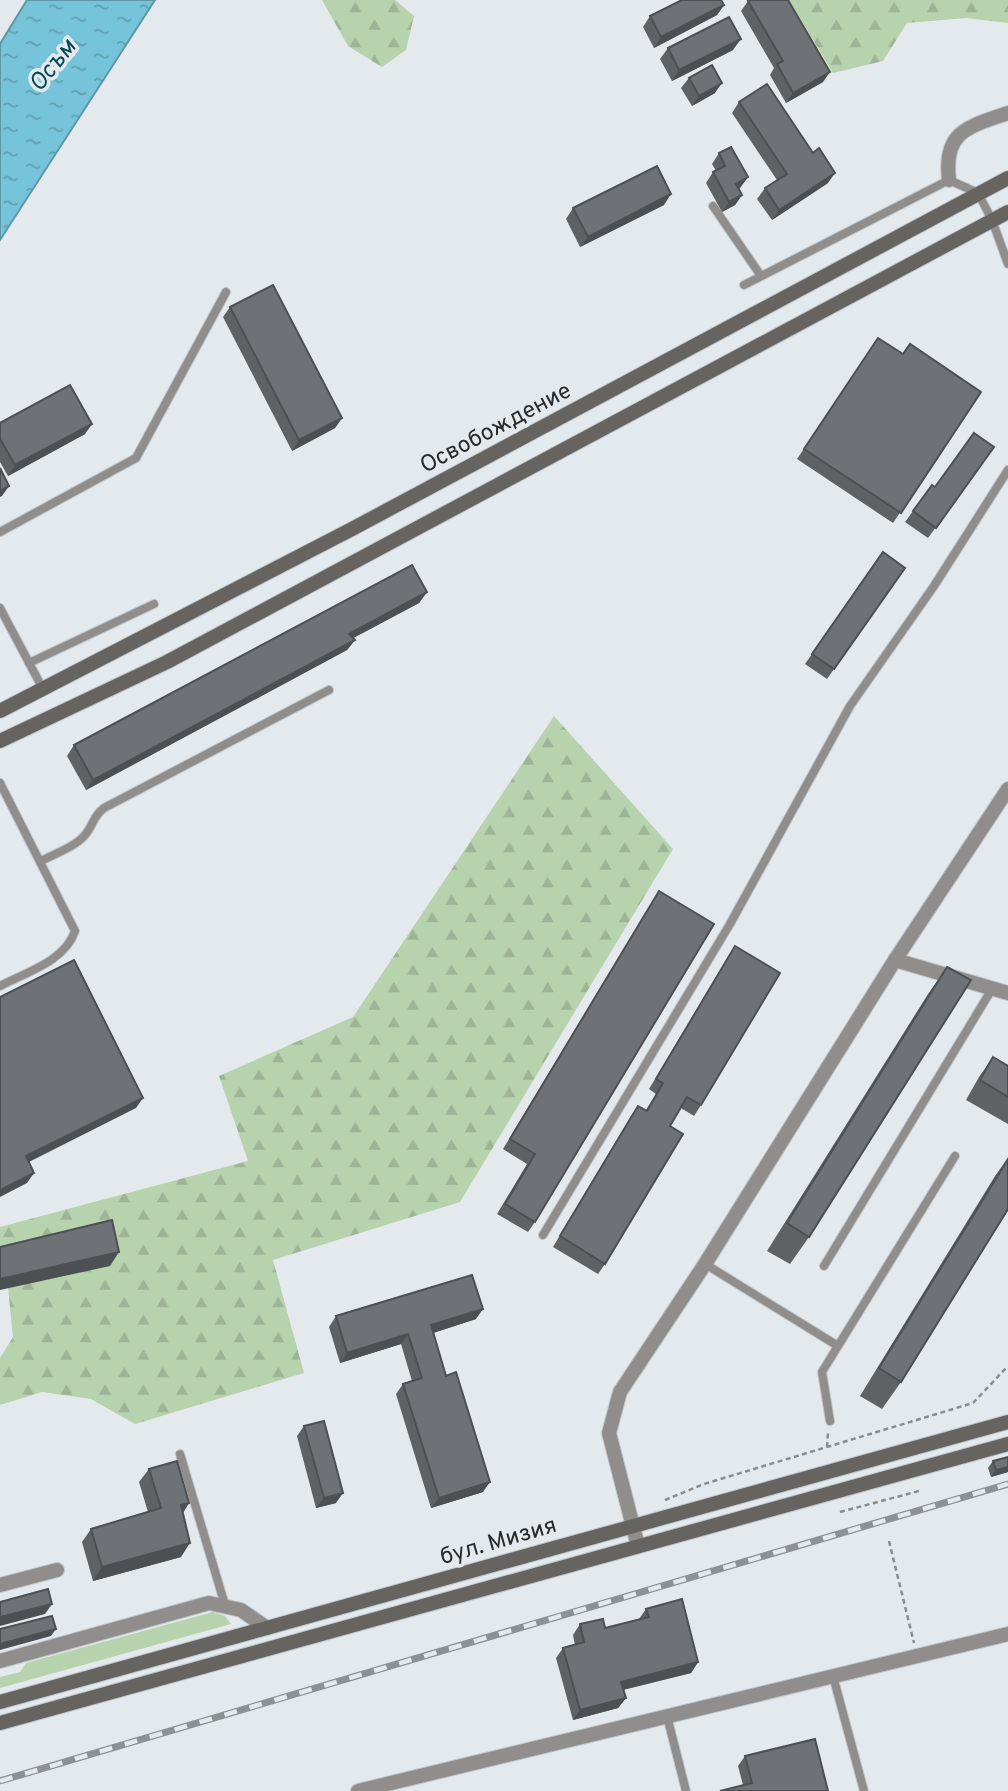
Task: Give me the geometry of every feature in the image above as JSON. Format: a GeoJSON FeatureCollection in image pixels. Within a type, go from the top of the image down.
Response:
{"type":"FeatureCollection","features":[{"type":"Feature","properties":{"kind":"street"},"geometry":{"type":"LineString","coordinates":[[949,180],[948,152],[953,141],[972,125],[1008,113]]}},
{"type":"Feature","properties":{"kind":"street","name":"Освобождение"},"geometry":{"type":"LineString","coordinates":[[0,711],[44,691],[609,393],[1008,178]]}},
{"type":"Feature","properties":{"kind":"street"},"geometry":{"type":"LineString","coordinates":[[0,741],[167,662],[1008,212]]}},
{"type":"Feature","properties":{"kind":"street"},"geometry":{"type":"LineString","coordinates":[[638,1546],[608,1433],[620,1392],[705,1264],[895,960],[1008,789]]}},
{"type":"Feature","properties":{"kind":"street"},"geometry":{"type":"LineString","coordinates":[[895,960],[1008,993]]}},
{"type":"Feature","properties":{"kind":"street","name":"бул. Мизия"},"geometry":{"type":"LineString","coordinates":[[0,1702],[1008,1422]]}},
{"type":"Feature","properties":{"kind":"street","name":"бул. Мизия"},"geometry":{"type":"LineString","coordinates":[[0,1723],[1008,1444]]}},
{"type":"Feature","properties":{"kind":"street"},"geometry":{"type":"LineString","coordinates":[[0,1585],[57,1570]]}},
{"type":"Feature","properties":{"kind":"street"},"geometry":{"type":"LineString","coordinates":[[0,1661],[209,1603],[241,1610],[267,1628]]}},
{"type":"Feature","properties":{"kind":"street"},"geometry":{"type":"LineString","coordinates":[[358,1791],[1008,1634]]}},
{"type":"Feature","properties":{"kind":"lane"},"geometry":{"type":"LineString","coordinates":[[744,285],[949,180],[978,193],[992,220],[1008,264]]}},
{"type":"Feature","properties":{"kind":"lane"},"geometry":{"type":"LineString","coordinates":[[713,206],[761,276]]}},
{"type":"Feature","properties":{"kind":"lane"},"geometry":{"type":"LineString","coordinates":[[0,532],[136,458],[226,292]]}},
{"type":"Feature","properties":{"kind":"lane"},"geometry":{"type":"LineString","coordinates":[[543,1235],[719,942],[832,735],[1008,470]]}},
{"type":"Feature","properties":{"kind":"lane"},"geometry":{"type":"LineString","coordinates":[[29,663],[154,604]]}},
{"type":"Feature","properties":{"kind":"lane"},"geometry":{"type":"LineString","coordinates":[[0,608],[44,691]]}},
{"type":"Feature","properties":{"kind":"lane"},"geometry":{"type":"LineString","coordinates":[[41,861],[80,840],[87,833],[95,815],[104,808],[328,690]]}},
{"type":"Feature","properties":{"kind":"lane"},"geometry":{"type":"LineString","coordinates":[[0,782],[75,931],[71,944],[62,954],[0,986]]}},
{"type":"Feature","properties":{"kind":"lane"},"geometry":{"type":"LineString","coordinates":[[824,1265],[992,989]]}},
{"type":"Feature","properties":{"kind":"lane"},"geometry":{"type":"LineString","coordinates":[[830,1421],[822,1372],[955,1156]]}},
{"type":"Feature","properties":{"kind":"lane"},"geometry":{"type":"LineString","coordinates":[[705,1264],[838,1346]]}},
{"type":"Feature","properties":{"kind":"lane"},"geometry":{"type":"LineString","coordinates":[[180,1454],[225,1605]]}},
{"type":"Feature","properties":{"kind":"lane"},"geometry":{"type":"LineString","coordinates":[[833,1676],[863,1791]]}},
{"type":"Feature","properties":{"kind":"lane"},"geometry":{"type":"LineString","coordinates":[[667,1715],[686,1791]]}},
{"type":"Feature","properties":{"kind":"path"},"geometry":{"type":"LineString","coordinates":[[662,1502],[704,1484],[973,1403],[1008,1366]]}},
{"type":"Feature","properties":{"kind":"path"},"geometry":{"type":"LineString","coordinates":[[840,1512],[919,1491]]}},
{"type":"Feature","properties":{"kind":"path"},"geometry":{"type":"LineString","coordinates":[[889,1541],[917,1656]]}},
{"type":"Feature","properties":{"kind":"green space"},"geometry":{"type":"Polygon","coordinates":[[[322,0],[395,0],[414,16],[406,50],[382,67],[348,46],[322,0]]]}},
{"type":"Feature","properties":{"kind":"green space"},"geometry":{"type":"Polygon","coordinates":[[[789,0],[1008,0],[1008,23],[966,18],[907,23],[883,61],[833,73],[789,0]]]}},
{"type":"Feature","properties":{"kind":"green space"},"geometry":{"type":"Polygon","coordinates":[[[554,716],[673,849],[460,1202],[273,1260],[304,1373],[135,1424],[91,1399],[42,1392],[0,1405],[0,1358],[13,1337],[8,1288],[0,1258],[0,1227],[248,1161],[219,1076],[353,1017],[554,716]]]}},
{"type":"Feature","properties":{"kind":"green space"},"geometry":{"type":"Polygon","coordinates":[[[213,1612],[225,1616],[231,1624],[0,1688],[0,1677],[20,1672],[26,1663],[213,1612]]]}},
{"type":"Feature","properties":{"kind":"water","name":"Осъм"},"geometry":{"type":"Polygon","coordinates":[[[27,0],[155,0],[0,240],[0,44],[27,0]]]}},
{"type":"Feature","properties":{"kind":"building"},"geometry":{"type":"Polygon","coordinates":[[[682,0],[721,0],[724,5],[661,37],[650,16],[682,0]]]}},
{"type":"Feature","properties":{"kind":"building"},"geometry":{"type":"Polygon","coordinates":[[[788,0],[830,72],[793,93],[777,64],[783,61],[748,1],[788,0]]]}},
{"type":"Feature","properties":{"kind":"building"},"geometry":{"type":"Polygon","coordinates":[[[729,17],[741,39],[679,70],[668,48],[729,17]]]}},
{"type":"Feature","properties":{"kind":"building"},"geometry":{"type":"Polygon","coordinates":[[[712,65],[722,83],[699,96],[689,78],[712,65]]]}},
{"type":"Feature","properties":{"kind":"building"},"geometry":{"type":"Polygon","coordinates":[[[767,84],[813,153],[819,148],[835,173],[779,210],[765,188],[787,174],[739,102],[767,84]]]}},
{"type":"Feature","properties":{"kind":"building"},"geometry":{"type":"Polygon","coordinates":[[[731,147],[748,177],[736,184],[742,195],[729,202],[713,172],[725,166],[719,153],[731,147]]]}},
{"type":"Feature","properties":{"kind":"building"},"geometry":{"type":"Polygon","coordinates":[[[657,166],[671,194],[588,237],[573,208],[657,166]]]}},
{"type":"Feature","properties":{"kind":"building"},"geometry":{"type":"Polygon","coordinates":[[[273,285],[342,418],[299,440],[230,307],[273,285]]]}},
{"type":"Feature","properties":{"kind":"building"},"geometry":{"type":"Polygon","coordinates":[[[878,338],[903,354],[910,344],[981,392],[901,513],[804,449],[878,338]]]}},
{"type":"Feature","properties":{"kind":"building"},"geometry":{"type":"Polygon","coordinates":[[[70,385],[92,424],[15,465],[0,439],[0,423],[70,385]]]}},
{"type":"Feature","properties":{"kind":"building"},"geometry":{"type":"Polygon","coordinates":[[[974,433],[994,447],[936,528],[913,511],[932,485],[935,487],[974,433]]]}},
{"type":"Feature","properties":{"kind":"building"},"geometry":{"type":"Polygon","coordinates":[[[0,468],[9,486],[0,491],[0,468]]]}},
{"type":"Feature","properties":{"kind":"building"},"geometry":{"type":"Polygon","coordinates":[[[883,552],[905,568],[834,669],[812,654],[883,552]]]}},
{"type":"Feature","properties":{"kind":"building"},"geometry":{"type":"Polygon","coordinates":[[[412,565],[427,592],[349,634],[355,640],[93,780],[74,745],[412,565]]]}},
{"type":"Feature","properties":{"kind":"building"},"geometry":{"type":"Polygon","coordinates":[[[659,891],[714,924],[535,1222],[505,1204],[535,1154],[510,1139],[659,891]]]}},
{"type":"Feature","properties":{"kind":"building"},"geometry":{"type":"Polygon","coordinates":[[[735,946],[780,973],[701,1105],[687,1097],[670,1126],[683,1134],[605,1264],[560,1236],[638,1106],[647,1111],[663,1083],[656,1079],[735,946]]]}},
{"type":"Feature","properties":{"kind":"building"},"geometry":{"type":"Polygon","coordinates":[[[74,960],[143,1098],[26,1156],[34,1173],[0,1190],[0,997],[74,960]]]}},
{"type":"Feature","properties":{"kind":"building"},"geometry":{"type":"Polygon","coordinates":[[[947,967],[971,980],[809,1237],[787,1223],[947,967]]]}},
{"type":"Feature","properties":{"kind":"building"},"geometry":{"type":"Polygon","coordinates":[[[993,1057],[1008,1066],[1008,1097],[980,1080],[993,1057]]]}},
{"type":"Feature","properties":{"kind":"building"},"geometry":{"type":"Polygon","coordinates":[[[1008,1159],[1008,1209],[901,1382],[879,1368],[1008,1159]]]}},
{"type":"Feature","properties":{"kind":"building"},"geometry":{"type":"Polygon","coordinates":[[[112,1220],[119,1252],[0,1279],[0,1247],[112,1220]]]}},
{"type":"Feature","properties":{"kind":"building"},"geometry":{"type":"Polygon","coordinates":[[[472,1275],[483,1309],[431,1325],[446,1376],[456,1372],[490,1482],[439,1498],[403,1384],[422,1378],[408,1334],[347,1353],[336,1316],[472,1275]]]}},
{"type":"Feature","properties":{"kind":"building"},"geometry":{"type":"Polygon","coordinates":[[[324,1421],[343,1493],[324,1498],[304,1426],[324,1421]]]}},
{"type":"Feature","properties":{"kind":"building"},"geometry":{"type":"Polygon","coordinates":[[[1008,1457],[1008,1467],[996,1470],[993,1461],[1008,1457]]]}},
{"type":"Feature","properties":{"kind":"building"},"geometry":{"type":"Polygon","coordinates":[[[177,1461],[189,1503],[181,1505],[190,1543],[102,1567],[91,1529],[161,1508],[149,1469],[177,1461]]]}},
{"type":"Feature","properties":{"kind":"building"},"geometry":{"type":"Polygon","coordinates":[[[48,1589],[52,1604],[0,1617],[0,1602],[48,1589]]]}},
{"type":"Feature","properties":{"kind":"building"},"geometry":{"type":"Polygon","coordinates":[[[682,1599],[698,1662],[621,1682],[626,1698],[580,1710],[563,1648],[584,1642],[580,1624],[603,1619],[605,1628],[649,1617],[646,1609],[682,1599]]]}},
{"type":"Feature","properties":{"kind":"building"},"geometry":{"type":"Polygon","coordinates":[[[52,1616],[56,1629],[0,1644],[0,1629],[52,1616]]]}},
{"type":"Feature","properties":{"kind":"building"},"geometry":{"type":"Polygon","coordinates":[[[815,1739],[828,1791],[720,1791],[752,1783],[745,1756],[815,1739]]]}},
{"type":"Feature","properties":{"kind":"railway"},"geometry":{"type":"LineString","coordinates":[[0,1781],[1008,1484]]}}]}
